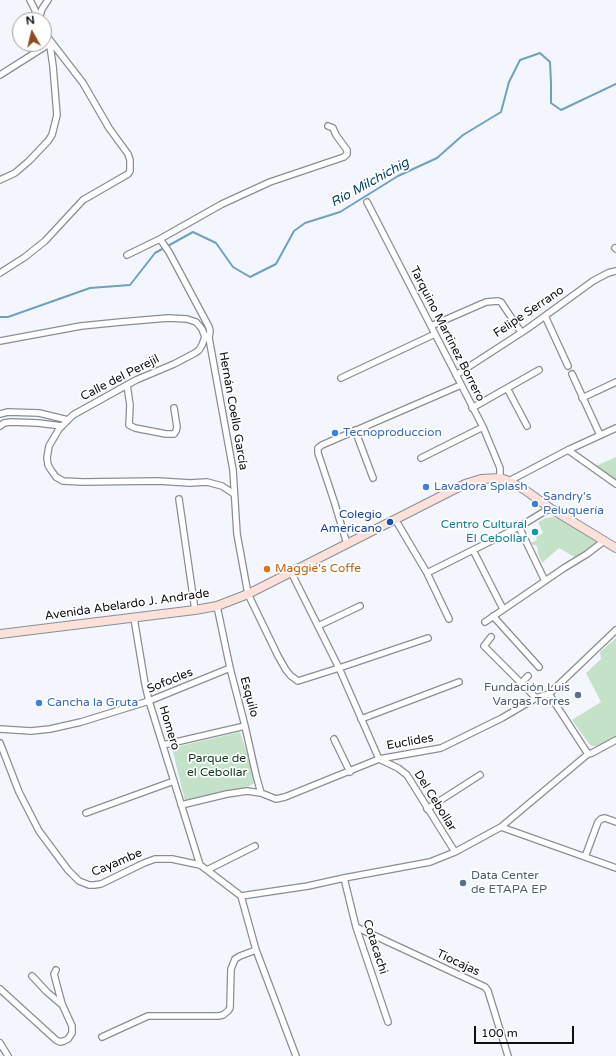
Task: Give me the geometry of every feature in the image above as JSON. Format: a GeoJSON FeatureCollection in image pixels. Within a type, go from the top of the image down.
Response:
{"type":"FeatureCollection","features":[{"type":"Feature","properties":{"kind":"street"},"geometry":{"type":"LineString","coordinates":[[30,0],[35,12]]}},
{"type":"Feature","properties":{"kind":"street"},"geometry":{"type":"LineString","coordinates":[[41,12],[48,0]]}},
{"type":"Feature","properties":{"kind":"street"},"geometry":{"type":"LineString","coordinates":[[0,273],[25,257],[45,241],[83,200],[128,174],[130,171],[130,160],[128,154],[109,128],[83,83],[52,45]]}},
{"type":"Feature","properties":{"kind":"street"},"geometry":{"type":"LineString","coordinates":[[0,75],[33,52]]}},
{"type":"Feature","properties":{"kind":"street"},"geometry":{"type":"LineString","coordinates":[[0,180],[15,173],[29,162],[52,136],[57,116],[51,52]]}},
{"type":"Feature","properties":{"kind":"street"},"geometry":{"type":"LineString","coordinates":[[127,255],[161,241],[222,204],[270,182],[344,157],[347,154],[347,150],[331,127]]}},
{"type":"Feature","properties":{"kind":"street","name":"Tarquino Martinez Borrero"},"geometry":{"type":"LineString","coordinates":[[367,202],[482,427],[500,468],[500,478]]}},
{"type":"Feature","properties":{"kind":"street","name":"Hernán Coello García"},"geometry":{"type":"LineString","coordinates":[[161,241],[169,252],[209,326],[210,331],[207,338],[232,470],[237,534],[248,594],[278,656],[291,676],[298,681],[339,668]]}},
{"type":"Feature","properties":{"kind":"street","name":"Felipe Serrano"},"geometry":{"type":"LineString","coordinates":[[456,375],[545,316],[593,281],[616,271]]}},
{"type":"Feature","properties":{"kind":"street"},"geometry":{"type":"LineString","coordinates":[[431,326],[486,302],[498,301],[502,302],[521,332]]}},
{"type":"Feature","properties":{"kind":"street"},"geometry":{"type":"LineString","coordinates":[[545,316],[568,366]]}},
{"type":"Feature","properties":{"kind":"street"},"geometry":{"type":"LineString","coordinates":[[0,341],[81,326],[168,318],[187,318],[196,322],[207,338]]}},
{"type":"Feature","properties":{"kind":"street"},"geometry":{"type":"LineString","coordinates":[[341,378],[435,334]]}},
{"type":"Feature","properties":{"kind":"street","name":"Calle del Perejil"},"geometry":{"type":"LineString","coordinates":[[207,338],[199,350],[195,353],[174,364],[136,380],[73,415],[59,429],[49,446],[48,465],[56,477],[63,481],[83,482],[158,480],[190,483],[207,482],[222,486],[234,494]]}},
{"type":"Feature","properties":{"kind":"street"},"geometry":{"type":"LineString","coordinates":[[472,408],[539,370]]}},
{"type":"Feature","properties":{"kind":"street"},"geometry":{"type":"LineString","coordinates":[[572,374],[600,435]]}},
{"type":"Feature","properties":{"kind":"street"},"geometry":{"type":"LineString","coordinates":[[582,398],[616,382]]}},
{"type":"Feature","properties":{"kind":"street"},"geometry":{"type":"LineString","coordinates":[[127,385],[130,405],[129,425],[135,428],[166,434],[174,434],[178,428],[174,408]]}},
{"type":"Feature","properties":{"kind":"street"},"geometry":{"type":"LineString","coordinates":[[347,544],[318,453],[318,448],[355,430],[460,385]]}},
{"type":"Feature","properties":{"kind":"street"},"geometry":{"type":"LineString","coordinates":[[507,388],[527,426]]}},
{"type":"Feature","properties":{"kind":"street"},"geometry":{"type":"LineString","coordinates":[[0,414],[8,412],[39,413],[68,420]]}},
{"type":"Feature","properties":{"kind":"street"},"geometry":{"type":"LineString","coordinates":[[0,426],[4,423],[11,422],[62,426]]}},
{"type":"Feature","properties":{"kind":"street"},"geometry":{"type":"LineString","coordinates":[[421,458],[482,427]]}},
{"type":"Feature","properties":{"kind":"street"},"geometry":{"type":"LineString","coordinates":[[510,481],[568,450],[616,428]]}},
{"type":"Feature","properties":{"kind":"street"},"geometry":{"type":"LineString","coordinates":[[355,430],[373,478]]}},
{"type":"Feature","properties":{"kind":"street"},"geometry":{"type":"LineString","coordinates":[[568,450],[616,484]]}},
{"type":"Feature","properties":{"kind":"street","name":"Avenida Abelardo J. Andrade"},"geometry":{"type":"LineString","coordinates":[[0,634],[134,618],[217,606],[248,594],[465,484],[481,479],[500,478],[510,481],[550,508],[616,548]]}},
{"type":"Feature","properties":{"kind":"street"},"geometry":{"type":"LineString","coordinates":[[179,499],[195,610]]}},
{"type":"Feature","properties":{"kind":"street"},"geometry":{"type":"LineString","coordinates":[[427,573],[518,527],[550,508]]}},
{"type":"Feature","properties":{"kind":"street"},"geometry":{"type":"LineString","coordinates":[[395,519],[427,573],[449,618]]}},
{"type":"Feature","properties":{"kind":"street"},"geometry":{"type":"LineString","coordinates":[[518,527],[545,581]]}},
{"type":"Feature","properties":{"kind":"street"},"geometry":{"type":"LineString","coordinates":[[485,622],[604,541]]}},
{"type":"Feature","properties":{"kind":"street"},"geometry":{"type":"LineString","coordinates":[[473,550],[503,609]]}},
{"type":"Feature","properties":{"kind":"street"},"geometry":{"type":"LineString","coordinates":[[291,572],[339,668],[379,759]]}},
{"type":"Feature","properties":{"kind":"street","name":"Esquilo"},"geometry":{"type":"LineString","coordinates":[[217,606],[230,668],[261,793]]}},
{"type":"Feature","properties":{"kind":"street"},"geometry":{"type":"LineString","coordinates":[[318,626],[360,606]]}},
{"type":"Feature","properties":{"kind":"street"},"geometry":{"type":"LineString","coordinates":[[493,616],[539,666]]}},
{"type":"Feature","properties":{"kind":"street","name":"Homero"},"geometry":{"type":"LineString","coordinates":[[134,618],[149,701],[200,866]]}},
{"type":"Feature","properties":{"kind":"street","name":"Euclides"},"geometry":{"type":"LineString","coordinates":[[181,805],[227,794],[247,791],[261,793],[276,799],[285,797],[350,772],[379,759],[441,748],[502,718],[536,698],[550,694],[616,630]]}},
{"type":"Feature","properties":{"kind":"street"},"geometry":{"type":"LineString","coordinates":[[491,637],[484,646],[536,698]]}},
{"type":"Feature","properties":{"kind":"street"},"geometry":{"type":"LineString","coordinates":[[339,668],[428,638]]}},
{"type":"Feature","properties":{"kind":"street","name":"Sofocles"},"geometry":{"type":"LineString","coordinates":[[0,730],[31,731],[50,729],[81,722],[149,701],[230,668]]}},
{"type":"Feature","properties":{"kind":"street"},"geometry":{"type":"LineString","coordinates":[[521,683],[528,676]]}},
{"type":"Feature","properties":{"kind":"street"},"geometry":{"type":"LineString","coordinates":[[361,719],[459,682]]}},
{"type":"Feature","properties":{"kind":"street"},"geometry":{"type":"LineString","coordinates":[[550,694],[588,754]]}},
{"type":"Feature","properties":{"kind":"street"},"geometry":{"type":"LineString","coordinates":[[163,745],[245,726]]}},
{"type":"Feature","properties":{"kind":"street"},"geometry":{"type":"LineString","coordinates":[[334,739],[350,772]]}},
{"type":"Feature","properties":{"kind":"street"},"geometry":{"type":"LineString","coordinates":[[296,1056],[256,950],[241,896],[308,886],[430,862],[455,852],[501,827],[588,754],[616,740]]}},
{"type":"Feature","properties":{"kind":"street","name":"Cayambe"},"geometry":{"type":"LineString","coordinates":[[0,743],[19,792],[39,830],[68,870],[79,881],[89,885],[101,884],[155,859],[172,859],[200,866],[241,896]]}},
{"type":"Feature","properties":{"kind":"street","name":"Del Cebollar"},"geometry":{"type":"LineString","coordinates":[[379,759],[398,768],[407,775],[455,852]]}},
{"type":"Feature","properties":{"kind":"street"},"geometry":{"type":"LineString","coordinates":[[428,809],[480,775]]}},
{"type":"Feature","properties":{"kind":"street"},"geometry":{"type":"LineString","coordinates":[[86,813],[174,781]]}},
{"type":"Feature","properties":{"kind":"street"},"geometry":{"type":"LineString","coordinates":[[585,857],[598,822],[601,818],[616,822]]}},
{"type":"Feature","properties":{"kind":"street"},"geometry":{"type":"LineString","coordinates":[[501,827],[616,868]]}},
{"type":"Feature","properties":{"kind":"street"},"geometry":{"type":"LineString","coordinates":[[207,870],[255,846]]}},
{"type":"Feature","properties":{"kind":"street","name":"Cotacachi"},"geometry":{"type":"LineString","coordinates":[[344,878],[356,927],[388,1022]]}},
{"type":"Feature","properties":{"kind":"street","name":"Tiocajas"},"geometry":{"type":"LineString","coordinates":[[356,927],[485,987],[488,991],[508,1056]]}},
{"type":"Feature","properties":{"kind":"street"},"geometry":{"type":"LineString","coordinates":[[102,1037],[148,1016],[218,1016],[223,1014],[230,1008],[231,969],[235,959],[256,950]]}},
{"type":"Feature","properties":{"kind":"street"},"geometry":{"type":"LineString","coordinates":[[0,990],[56,1040],[60,1042],[64,1041],[70,1036],[72,1029],[71,1023],[62,1004],[54,974],[56,970]]}},
{"type":"Feature","properties":{"kind":"street"},"geometry":{"type":"LineString","coordinates":[[32,976],[47,992],[62,1004]]}},
{"type":"Feature","properties":{"kind":"street"},"geometry":{"type":"LineString","coordinates":[[1,1047],[8,1056]]}},
{"type":"Feature","properties":{"kind":"green space"},"geometry":{"type":"Polygon","coordinates":[[[616,457],[616,480],[596,466],[616,457]]]}},
{"type":"Feature","properties":{"kind":"green space"},"geometry":{"type":"Polygon","coordinates":[[[553,517],[562,520],[599,543],[576,558],[559,548],[542,563],[537,546],[531,543],[537,540],[536,537],[543,533],[538,522],[546,518],[553,517]]]}},
{"type":"Feature","properties":{"kind":"green space"},"geometry":{"type":"Polygon","coordinates":[[[616,638],[616,737],[597,746],[593,746],[590,745],[572,720],[601,702],[586,673],[601,659],[600,652],[616,638]]]}},
{"type":"Feature","properties":{"kind":"green space","name":"Parque de el Cebollar"},"geometry":{"type":"Polygon","coordinates":[[[240,732],[256,782],[246,788],[185,801],[172,748],[240,732]]]}},
{"type":"Feature","properties":{"kind":"waterway","name":"Río Milchichig"},"geometry":{"type":"LineString","coordinates":[[0,317],[8,317],[90,288],[130,285],[155,253],[193,232],[216,243],[233,267],[250,277],[276,264],[294,231],[305,223],[340,212],[398,176],[437,158],[463,135],[501,112],[509,82],[520,60],[540,53],[550,62],[551,103],[561,110],[616,84]]}},
{"type":"Feature","properties":{"kind":"place","name":"Tecnoproduccion"},"geometry":{"type":"Point","coordinates":[335,433]}},
{"type":"Feature","properties":{"kind":"place","name":"Lavadora Splash"},"geometry":{"type":"Point","coordinates":[426,487]}},
{"type":"Feature","properties":{"kind":"place","name":"Sandry's Peluquería"},"geometry":{"type":"Point","coordinates":[535,504]}},
{"type":"Feature","properties":{"kind":"place","name":"Colegio Americano"},"geometry":{"type":"Point","coordinates":[390,522]}},
{"type":"Feature","properties":{"kind":"place","name":"Centro Cultural El Cebollar"},"geometry":{"type":"Point","coordinates":[535,532]}},
{"type":"Feature","properties":{"kind":"place","name":"Maggie's Coffe"},"geometry":{"type":"Point","coordinates":[267,569]}},
{"type":"Feature","properties":{"kind":"place","name":"Fundación Luis Vargas Torres"},"geometry":{"type":"Point","coordinates":[578,695]}},
{"type":"Feature","properties":{"kind":"place","name":"Cancha la Gruta"},"geometry":{"type":"Point","coordinates":[39,703]}},
{"type":"Feature","properties":{"kind":"place","name":"Data Center de ETAPA EP"},"geometry":{"type":"Point","coordinates":[463,883]}}]}
